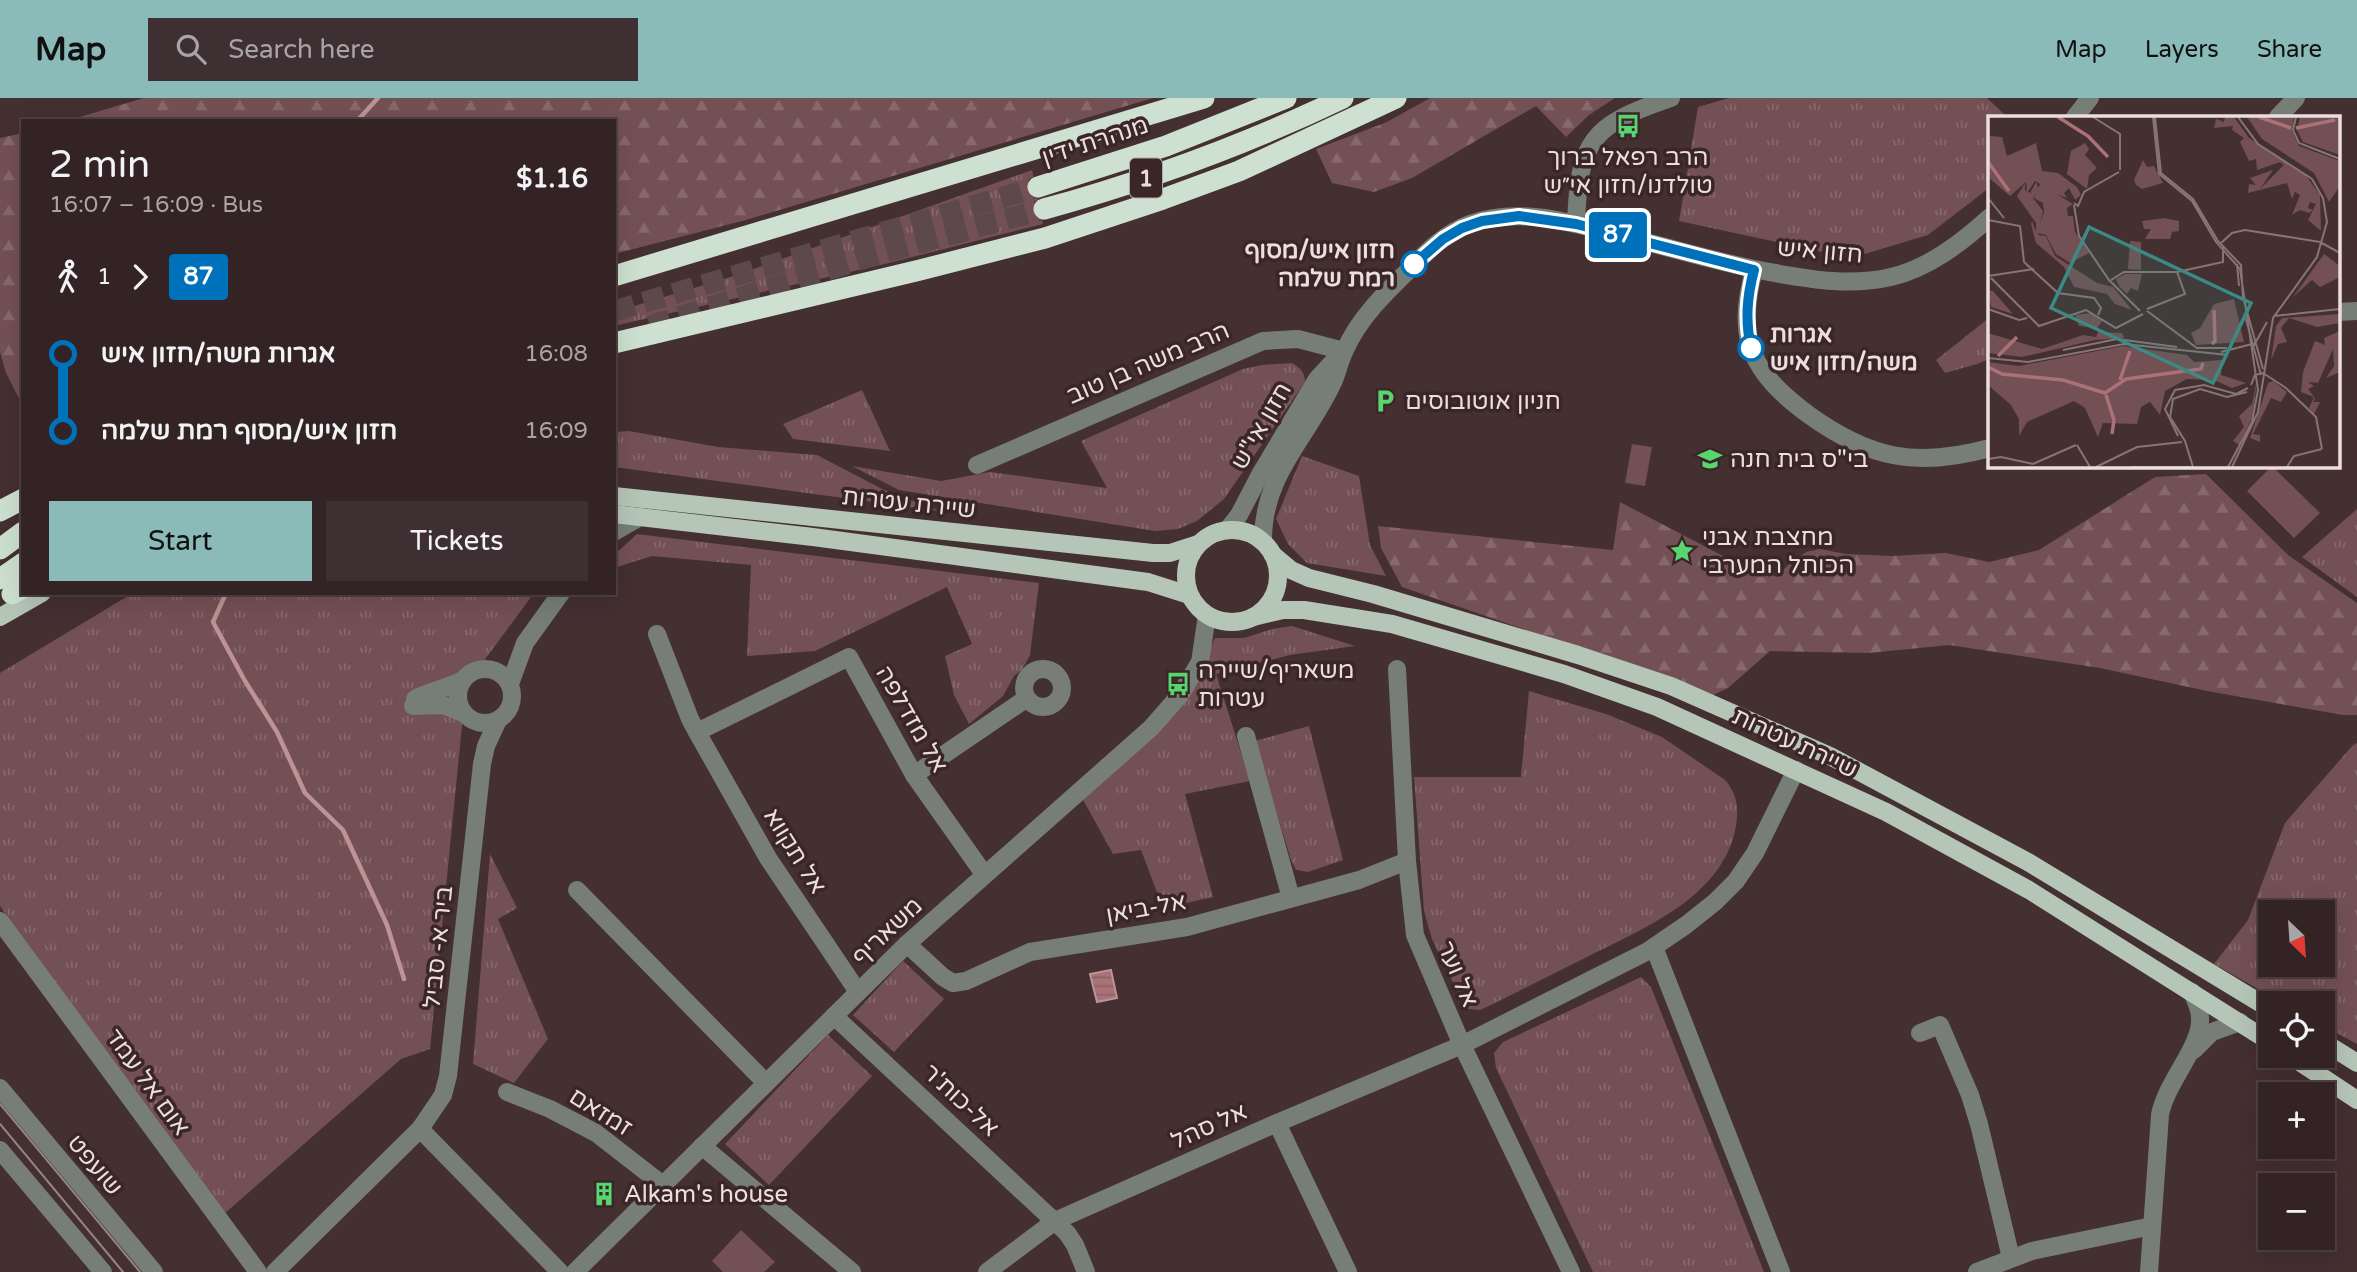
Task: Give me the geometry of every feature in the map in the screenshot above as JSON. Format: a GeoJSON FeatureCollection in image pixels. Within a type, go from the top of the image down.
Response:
{"type":"FeatureCollection","features":[{"type":"Feature","properties":{"kind":"highway","name":"מנהרת ידין"},"geometry":{"type":"LineString","coordinates":[[1038,187],[1166,146],[1286,98]]}},
{"type":"Feature","properties":{"kind":"highway","name":"מנהרת ידין"},"geometry":{"type":"LineString","coordinates":[[1044,209],[1099,194],[1174,168],[1246,141],[1343,98]]}},
{"type":"Feature","properties":{"kind":"highway"},"geometry":{"type":"LineString","coordinates":[[616,343],[908,273],[1045,237],[1163,200],[1239,171],[1396,98]]}},
{"type":"Feature","properties":{"kind":"highway"},"geometry":{"type":"LineString","coordinates":[[616,275],[1199,99]]}},
{"type":"Feature","properties":{"kind":"highway"},"geometry":{"type":"LineString","coordinates":[[0,511],[21,500]]}},
{"type":"Feature","properties":{"kind":"highway"},"geometry":{"type":"LineString","coordinates":[[0,549],[21,533]]}},
{"type":"Feature","properties":{"kind":"highway"},"geometry":{"type":"LineString","coordinates":[[12,587],[21,567]]}},
{"type":"Feature","properties":{"kind":"main road","name":"שיירת עטרות"},"geometry":{"type":"LineString","coordinates":[[616,496],[1153,553],[1170,552],[1198,544]]}},
{"type":"Feature","properties":{"kind":"main road","name":"שיירת עטרות"},"geometry":{"type":"LineString","coordinates":[[616,514],[813,537],[1135,580],[1169,587],[1189,595]]}},
{"type":"Feature","properties":{"kind":"main road"},"geometry":{"type":"LineString","coordinates":[[1227,530],[1252,535],[1268,549],[1278,568],[1278,583],[1265,609],[1253,617],[1230,622],[1207,615],[1196,607],[1185,582],[1190,555],[1198,544],[1211,535],[1227,530]]}},
{"type":"Feature","properties":{"kind":"main road","name":"שיירת עטרות"},"geometry":{"type":"LineString","coordinates":[[1268,549],[1291,570],[1310,578],[1373,594],[1671,685],[1830,756],[2028,862],[2258,1002]]}},
{"type":"Feature","properties":{"kind":"main road"},"geometry":{"type":"LineString","coordinates":[[0,617],[38,595]]}},
{"type":"Feature","properties":{"kind":"main road","name":"שיירת עטרות"},"geometry":{"type":"LineString","coordinates":[[1253,617],[1283,610],[1304,610],[1392,624],[1564,674],[1645,702],[1886,812],[2029,890],[2258,1034]]}},
{"type":"Feature","properties":{"kind":"main road"},"geometry":{"type":"LineString","coordinates":[[2335,1049],[2357,1063]]}},
{"type":"Feature","properties":{"kind":"main road"},"geometry":{"type":"LineString","coordinates":[[2309,1068],[2357,1100]]}},
{"type":"Feature","properties":{"kind":"street"},"geometry":{"type":"LineString","coordinates":[[1576,224],[1579,173],[1585,154],[1595,138],[1626,115],[1671,98]]}},
{"type":"Feature","properties":{"kind":"street"},"geometry":{"type":"LineString","coordinates":[[2076,116],[2090,98]]}},
{"type":"Feature","properties":{"kind":"street"},"geometry":{"type":"LineString","coordinates":[[2279,116],[2296,98]]}},
{"type":"Feature","properties":{"kind":"street","name":"חזון אי\"ש"},"geometry":{"type":"LineString","coordinates":[[1268,549],[1264,516],[1273,485],[1325,398],[1344,351],[1364,317],[1426,253],[1452,232],[1482,221],[1508,217],[1550,219],[1754,270]]}},
{"type":"Feature","properties":{"kind":"street","name":"חזון איש"},"geometry":{"type":"LineString","coordinates":[[1754,270],[1829,281],[1865,281],[1892,277],[1912,270],[1949,250],[1988,219]]}},
{"type":"Feature","properties":{"kind":"street"},"geometry":{"type":"LineString","coordinates":[[1754,270],[1746,314],[1751,348],[1766,377],[1795,404],[1824,425],[1860,445],[1899,457],[1938,459],[1988,448]]}},
{"type":"Feature","properties":{"kind":"street","name":"הרב משה בן טוב"},"geometry":{"type":"LineString","coordinates":[[977,465],[1263,341],[1305,340],[1344,351]]}},
{"type":"Feature","properties":{"kind":"street","name":"חזון אי\"ש"},"geometry":{"type":"LineString","coordinates":[[1227,530],[1239,515],[1317,379],[1344,351]]}},
{"type":"Feature","properties":{"kind":"street"},"geometry":{"type":"LineString","coordinates":[[616,531],[639,517]]}},
{"type":"Feature","properties":{"kind":"street"},"geometry":{"type":"LineString","coordinates":[[489,669],[502,674],[512,691],[511,705],[498,720],[480,723],[443,705],[414,702],[463,680],[474,671],[489,669],[509,657],[525,643],[560,595]]}},
{"type":"Feature","properties":{"kind":"street","name":"משאריף"},"geometry":{"type":"LineString","coordinates":[[581,1270],[906,944],[1150,728],[1180,695],[1200,662],[1207,615]]}},
{"type":"Feature","properties":{"kind":"street","name":"אל תקווא"},"geometry":{"type":"LineString","coordinates":[[657,634],[697,732],[768,858],[858,992]]}},
{"type":"Feature","properties":{"kind":"street"},"geometry":{"type":"LineString","coordinates":[[510,684],[525,643]]}},
{"type":"Feature","properties":{"kind":"street","name":"אל מזדלפה"},"geometry":{"type":"LineString","coordinates":[[697,732],[849,657],[914,775],[984,874]]}},
{"type":"Feature","properties":{"kind":"street","name":"אל וער"},"geometry":{"type":"LineString","coordinates":[[1396,669],[1407,861],[1415,934],[1462,1045],[1571,1272]]}},
{"type":"Feature","properties":{"kind":"street"},"geometry":{"type":"LineString","coordinates":[[463,680],[458,697],[468,716]]}},
{"type":"Feature","properties":{"kind":"street"},"geometry":{"type":"LineString","coordinates":[[914,775],[1027,698]]}},
{"type":"Feature","properties":{"kind":"street","name":"ביר א- סביל"},"geometry":{"type":"LineString","coordinates":[[468,716],[482,764]]}},
{"type":"Feature","properties":{"kind":"street","name":"ביר א- סביל"},"geometry":{"type":"LineString","coordinates":[[275,1272],[420,1129],[443,1095],[448,1076],[482,764],[486,746],[498,720]]}},
{"type":"Feature","properties":{"kind":"street"},"geometry":{"type":"LineString","coordinates":[[1246,736],[1291,898]]}},
{"type":"Feature","properties":{"kind":"street","name":"אל סהל"},"geometry":{"type":"LineString","coordinates":[[987,1272],[1055,1221],[1462,1045],[1654,947],[1696,918],[1736,881],[1755,853],[1796,770]]}},
{"type":"Feature","properties":{"kind":"street","name":"אל-ביאן"},"geometry":{"type":"LineString","coordinates":[[906,944],[943,977],[953,983],[966,981],[1030,952],[1187,927],[1359,880],[1407,861]]}},
{"type":"Feature","properties":{"kind":"street"},"geometry":{"type":"LineString","coordinates":[[577,890],[766,1083]]}},
{"type":"Feature","properties":{"kind":"street","name":"אום אל עמד"},"geometry":{"type":"LineString","coordinates":[[0,921],[258,1272]]}},
{"type":"Feature","properties":{"kind":"street"},"geometry":{"type":"LineString","coordinates":[[1654,947],[1782,1272]]}},
{"type":"Feature","properties":{"kind":"street"},"geometry":{"type":"LineString","coordinates":[[2149,1272],[2162,1101],[2198,1032],[2199,1008],[2192,992]]}},
{"type":"Feature","properties":{"kind":"street","name":"אל-כות'ר"},"geometry":{"type":"LineString","coordinates":[[834,1016],[1055,1221],[1075,1245],[1086,1272]]}},
{"type":"Feature","properties":{"kind":"street"},"geometry":{"type":"LineString","coordinates":[[2186,1058],[2212,1032],[2240,1023]]}},
{"type":"Feature","properties":{"kind":"street"},"geometry":{"type":"LineString","coordinates":[[1920,1033],[1940,1025],[1970,1095],[2011,1258]]}},
{"type":"Feature","properties":{"kind":"street","name":"שועפט"},"geometry":{"type":"LineString","coordinates":[[0,1088],[154,1272]]}},
{"type":"Feature","properties":{"kind":"street","name":"זמזאם"},"geometry":{"type":"LineString","coordinates":[[507,1091],[596,1133],[663,1185]]}},
{"type":"Feature","properties":{"kind":"street"},"geometry":{"type":"LineString","coordinates":[[1277,1123],[1348,1272]]}},
{"type":"Feature","properties":{"kind":"street"},"geometry":{"type":"LineString","coordinates":[[420,1129],[560,1272]]}},
{"type":"Feature","properties":{"kind":"street"},"geometry":{"type":"LineString","coordinates":[[702,1146],[852,1272]]}},
{"type":"Feature","properties":{"kind":"street"},"geometry":{"type":"LineString","coordinates":[[0,1150],[103,1272]]}},
{"type":"Feature","properties":{"kind":"street"},"geometry":{"type":"LineString","coordinates":[[1977,1272],[2032,1251],[2152,1226]]}},
{"type":"Feature","properties":{"kind":"green space"},"geometry":{"type":"Polygon","coordinates":[[[144,98],[1153,98],[746,220],[616,253],[616,119],[73,119],[144,98]]]}},
{"type":"Feature","properties":{"kind":"green space"},"geometry":{"type":"Polygon","coordinates":[[[1430,98],[1615,98],[1589,115],[1566,137],[1536,106],[1412,178],[1374,192],[1332,183],[1316,149],[1387,122],[1430,98]]]}},
{"type":"Feature","properties":{"kind":"green space"},"geometry":{"type":"Polygon","coordinates":[[[1729,98],[1987,98],[2006,116],[1988,116],[1988,189],[1928,235],[1851,258],[1679,221],[1698,107],[1729,98]]]}},
{"type":"Feature","properties":{"kind":"green space"},"geometry":{"type":"Polygon","coordinates":[[[21,133],[21,402],[6,373],[0,352],[0,138],[21,133]]]}},
{"type":"Feature","properties":{"kind":"green space"},"geometry":{"type":"Polygon","coordinates":[[[1032,170],[1043,224],[889,263],[616,326],[616,311],[734,276],[1032,170]]]}},
{"type":"Feature","properties":{"kind":"green space"},"geometry":{"type":"Polygon","coordinates":[[[1988,319],[1988,359],[1945,373],[1936,360],[1988,319]]]}},
{"type":"Feature","properties":{"kind":"green space"},"geometry":{"type":"Polygon","coordinates":[[[1292,363],[1302,371],[1305,382],[1224,499],[1197,521],[1178,529],[1155,531],[899,490],[852,466],[941,481],[990,472],[1107,488],[1081,441],[1243,369],[1292,363]]]}},
{"type":"Feature","properties":{"kind":"green space"},"geometry":{"type":"Polygon","coordinates":[[[862,390],[890,451],[793,439],[783,424],[862,390]]]}},
{"type":"Feature","properties":{"kind":"green space"},"geometry":{"type":"Polygon","coordinates":[[[629,431],[718,447],[817,455],[884,490],[940,511],[616,467],[616,432],[629,431]]]}},
{"type":"Feature","properties":{"kind":"green space"},"geometry":{"type":"Polygon","coordinates":[[[1632,444],[1652,447],[1645,486],[1625,483],[1632,444]]]}},
{"type":"Feature","properties":{"kind":"green space"},"geometry":{"type":"Polygon","coordinates":[[[1302,456],[1359,476],[1370,545],[1386,576],[1307,563],[1288,544],[1276,519],[1302,456]]]}},
{"type":"Feature","properties":{"kind":"green space"},"geometry":{"type":"Polygon","coordinates":[[[2273,467],[2320,513],[2294,538],[2247,491],[2273,467]]]}},
{"type":"Feature","properties":{"kind":"green space"},"geometry":{"type":"Polygon","coordinates":[[[2206,474],[2288,555],[2357,603],[2357,715],[2343,715],[2207,691],[2100,668],[1949,645],[1869,653],[1770,651],[1728,688],[1711,696],[1643,676],[1529,631],[1402,587],[1381,548],[1378,526],[1613,550],[1620,502],[1725,557],[1777,577],[1806,552],[1820,549],[1846,554],[1891,556],[1946,553],[1989,562],[2039,550],[2155,477],[2206,474]]]}},
{"type":"Feature","properties":{"kind":"green space"},"geometry":{"type":"Polygon","coordinates":[[[2357,509],[2357,597],[2302,557],[2357,509]]]}},
{"type":"Feature","properties":{"kind":"green space"},"geometry":{"type":"Polygon","coordinates":[[[637,534],[1039,583],[1030,655],[1003,696],[969,724],[954,695],[945,656],[972,644],[947,587],[815,651],[747,656],[751,565],[652,556],[616,567],[616,553],[637,534]]]}},
{"type":"Feature","properties":{"kind":"green space"},"geometry":{"type":"Polygon","coordinates":[[[130,595],[533,595],[466,685],[430,1049],[401,1059],[224,1214],[0,906],[0,673],[130,595]]]}},
{"type":"Feature","properties":{"kind":"green space"},"geometry":{"type":"Polygon","coordinates":[[[1292,626],[1355,646],[1290,655],[1216,674],[1250,781],[1185,794],[1213,897],[1163,908],[1141,850],[1113,854],[1081,796],[1188,691],[1215,638],[1244,638],[1292,626]]]}},
{"type":"Feature","properties":{"kind":"green space"},"geometry":{"type":"Polygon","coordinates":[[[1529,691],[1606,714],[1662,737],[1725,780],[1736,801],[1736,825],[1729,850],[1717,871],[1700,890],[1680,906],[1636,933],[1495,1003],[1480,1010],[1468,1009],[1432,939],[1424,911],[1414,777],[1521,777],[1529,691]]]}},
{"type":"Feature","properties":{"kind":"green space"},"geometry":{"type":"Polygon","coordinates":[[[1309,726],[1343,860],[1308,872],[1296,870],[1291,860],[1255,741],[1309,726]]]}},
{"type":"Feature","properties":{"kind":"green space"},"geometry":{"type":"Polygon","coordinates":[[[2357,743],[2357,1044],[2335,1032],[2335,991],[2262,991],[2214,964],[2248,920],[2285,823],[2357,743]]]}},
{"type":"Feature","properties":{"kind":"green space"},"geometry":{"type":"Polygon","coordinates":[[[490,854],[517,908],[498,919],[548,1039],[514,1083],[473,1064],[490,854]]]}},
{"type":"Feature","properties":{"kind":"green space"},"geometry":{"type":"Polygon","coordinates":[[[903,961],[944,999],[894,1052],[853,1015],[903,961]]]}},
{"type":"Feature","properties":{"kind":"green space"},"geometry":{"type":"Polygon","coordinates":[[[1641,977],[1651,987],[1764,1272],[1593,1272],[1496,1068],[1494,1053],[1503,1042],[1641,977]]]}},
{"type":"Feature","properties":{"kind":"green space"},"geometry":{"type":"Polygon","coordinates":[[[828,1035],[872,1076],[769,1185],[725,1144],[828,1035]]]}},
{"type":"Feature","properties":{"kind":"green space"},"geometry":{"type":"Polygon","coordinates":[[[741,1230],[775,1262],[764,1272],[723,1272],[712,1261],[741,1230]]]}},
{"type":"Feature","properties":{"kind":"shaded area"},"geometry":{"type":"Polygon","coordinates":[[[1111,970],[1117,998],[1097,1002],[1090,974],[1111,970]]]}},
{"type":"Feature","properties":{"kind":"waterway"},"geometry":{"type":"LineString","coordinates":[[359,119],[378,98]]}},
{"type":"Feature","properties":{"kind":"waterway"},"geometry":{"type":"LineString","coordinates":[[225,595],[213,622],[277,732],[305,793],[343,830],[387,925],[404,979]]}},
{"type":"Feature","properties":{"kind":"tunnel"},"geometry":{"type":"LineString","coordinates":[[616,310],[1038,187]]}},
{"type":"Feature","properties":{"kind":"tunnel"},"geometry":{"type":"LineString","coordinates":[[650,326],[875,255],[1044,209]]}},
{"type":"Feature","properties":{"kind":"tram line"},"geometry":{"type":"LineString","coordinates":[[0,1104],[140,1272]]}},
{"type":"Feature","properties":{"kind":"tram line"},"geometry":{"type":"LineString","coordinates":[[0,1124],[123,1272]]}},
{"type":"Feature","properties":{"kind":"bus line","name":"87"},"geometry":{"type":"LineString","coordinates":[[1414,264],[1452,232],[1482,221],[1519,216],[1576,224],[1754,270],[1746,314],[1751,348]]}},
{"type":"Feature","properties":{"kind":"place","name":"הרב רפאל ברוך טולדנו/חזון אי״ש"},"geometry":{"type":"Point","coordinates":[1628,126]}},
{"type":"Feature","properties":{"kind":"place","name":"חזון איש/מסוף רמת שלמה"},"geometry":{"type":"Point","coordinates":[1414,264]}},
{"type":"Feature","properties":{"kind":"place","name":"אגרות משה/חזון איש"},"geometry":{"type":"Point","coordinates":[1751,348]}},
{"type":"Feature","properties":{"kind":"place","name":"חניון אוטובוסים"},"geometry":{"type":"Point","coordinates":[1385,401]}},
{"type":"Feature","properties":{"kind":"place","name":"בי\"ס בית חנה"},"geometry":{"type":"Point","coordinates":[1710,459]}},
{"type":"Feature","properties":{"kind":"place","name":"מחצבת אבני הכותל המערבי"},"geometry":{"type":"Point","coordinates":[1682,551]}},
{"type":"Feature","properties":{"kind":"place","name":"משאריף/שיירה עטרות"},"geometry":{"type":"Point","coordinates":[1178,684]}},
{"type":"Feature","properties":{"kind":"place","name":"Alkam's house"},"geometry":{"type":"Point","coordinates":[604,1194]}}]}
